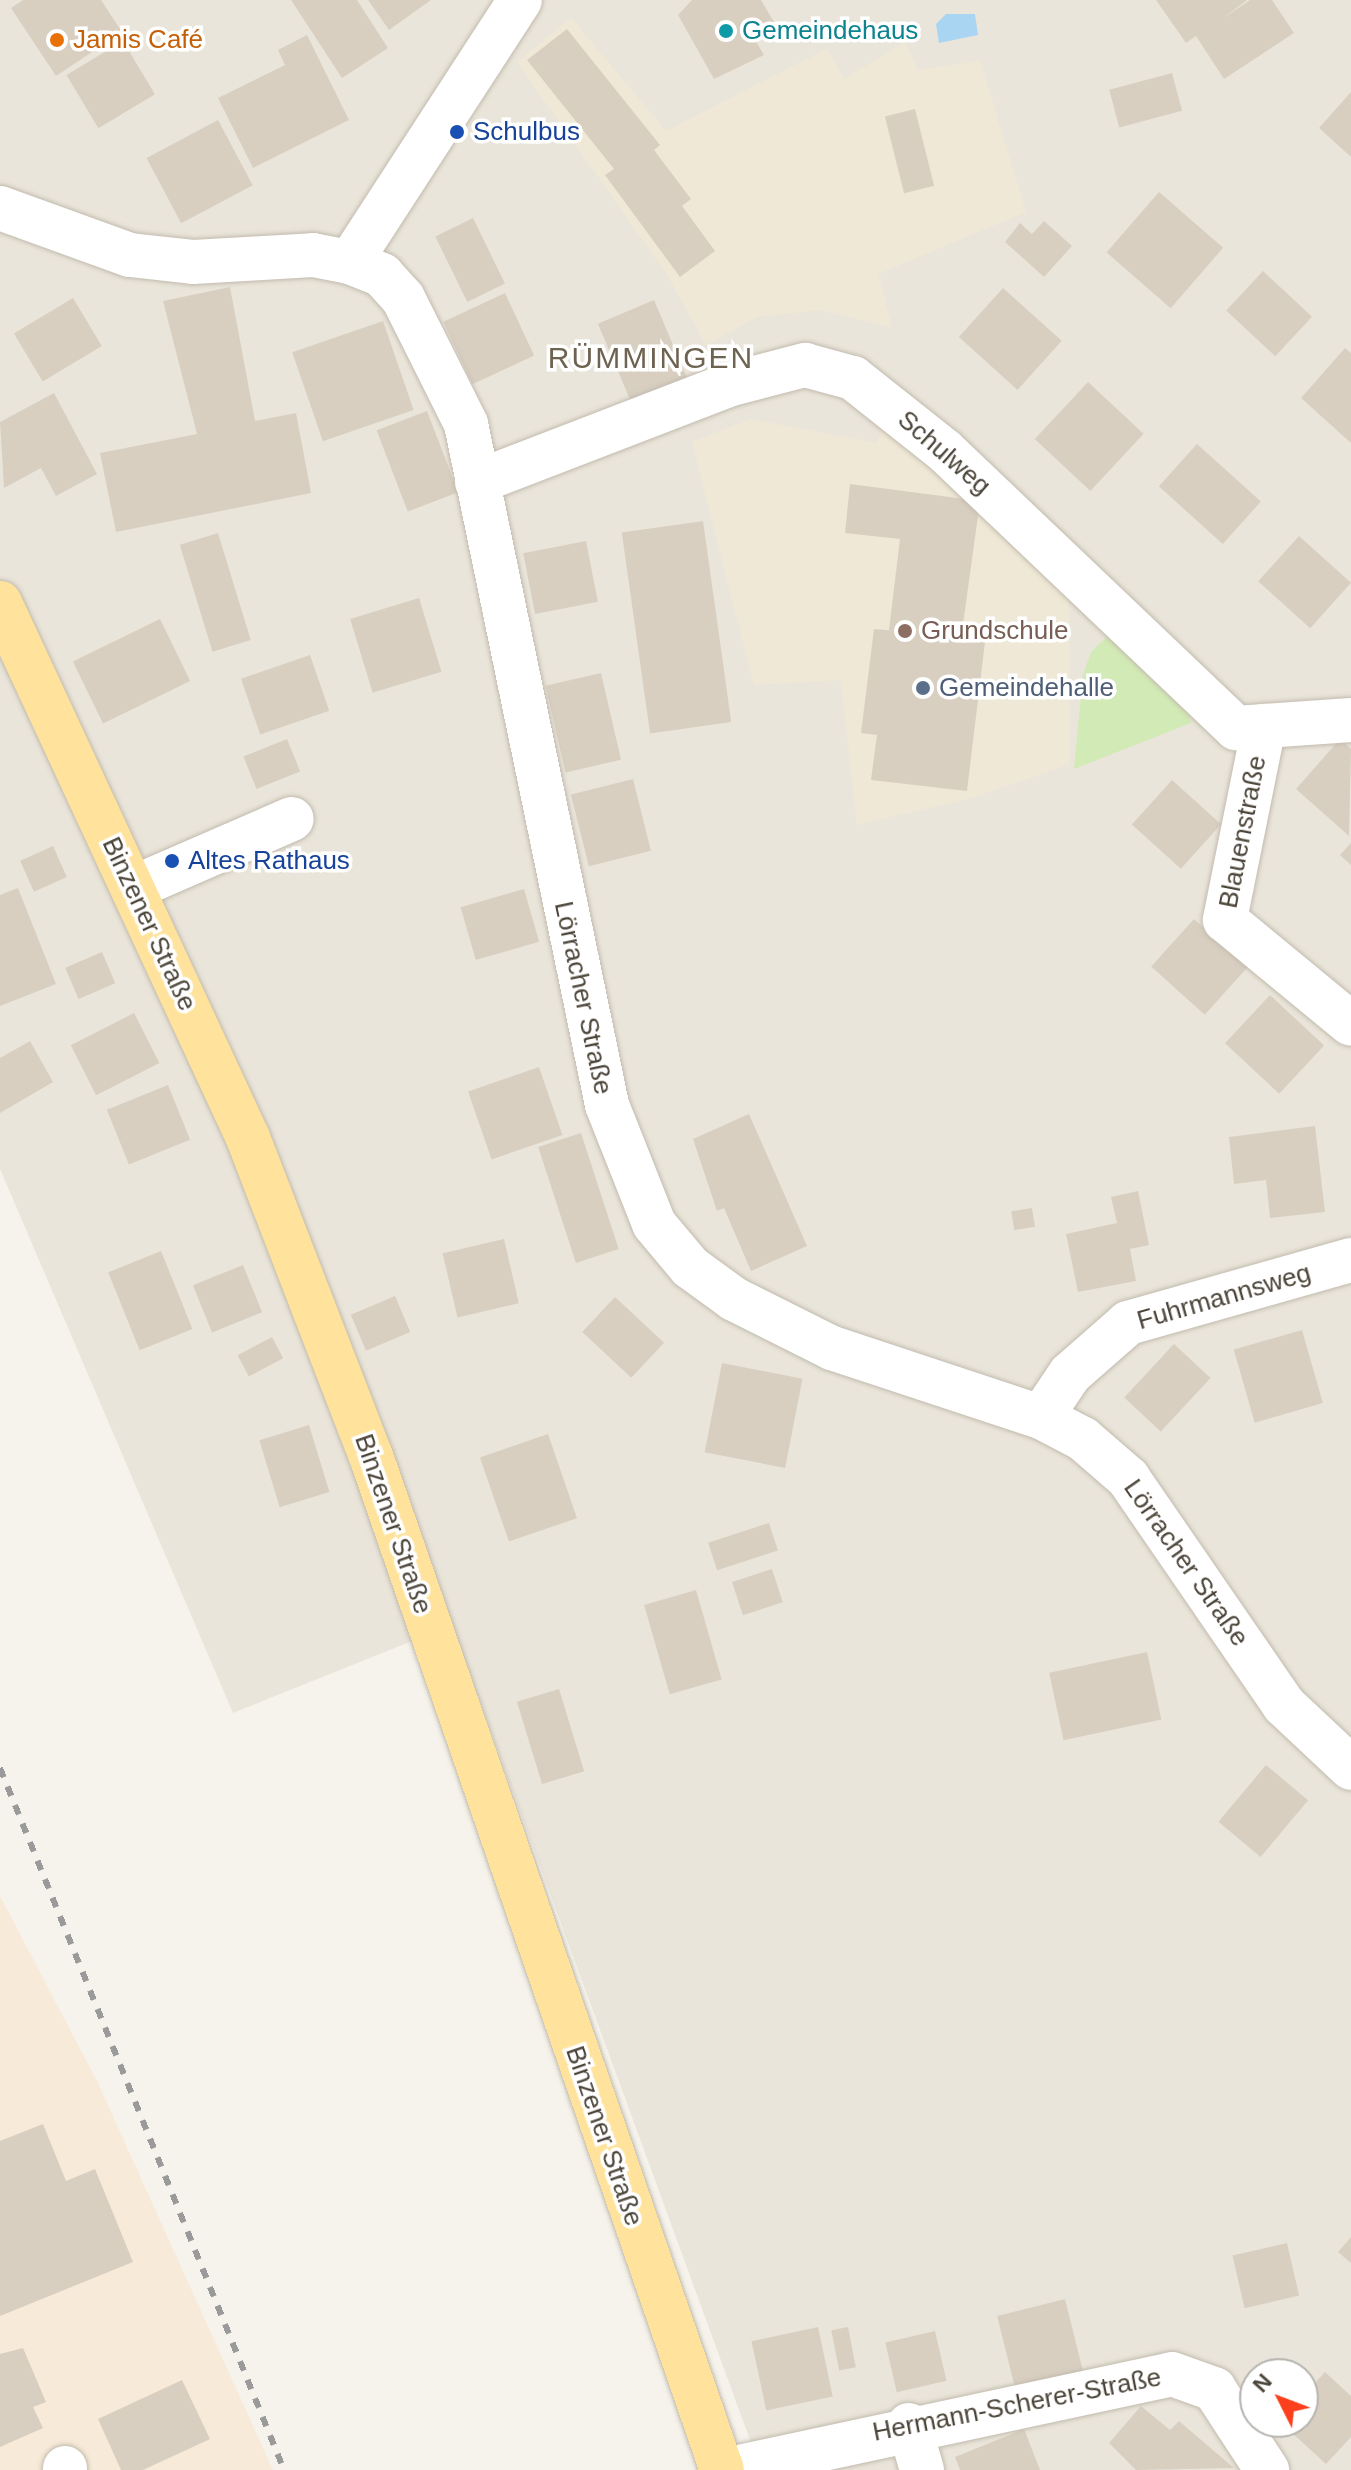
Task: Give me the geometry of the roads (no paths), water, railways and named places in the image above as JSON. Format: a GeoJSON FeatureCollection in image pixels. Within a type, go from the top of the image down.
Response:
{"type":"FeatureCollection","features":[{"type":"Feature","properties":{"kind":"main road","name":"Binzener Straße"},"geometry":{"type":"LineString","coordinates":[[0,603],[248,1138],[371,1456],[723,2470]]}},
{"type":"Feature","properties":{"kind":"street"},"geometry":{"type":"LineString","coordinates":[[350,262],[520,0]]}},
{"type":"Feature","properties":{"kind":"street","name":"Lörracher Straße"},"geometry":{"type":"LineString","coordinates":[[0,208],[130,255],[193,262],[313,255],[350,262],[393,286],[435,350],[466,424],[607,1105],[654,1224],[690,1267],[734,1299],[832,1348],[1041,1417],[1083,1439],[1128,1478],[1284,1705],[1351,1768]]}},
{"type":"Feature","properties":{"kind":"street","name":"Schulweg"},"geometry":{"type":"LineString","coordinates":[[477,482],[728,385],[805,365],[853,378],[945,451],[1236,728],[1351,720]]}},
{"type":"Feature","properties":{"kind":"street","name":"Blauenstraße"},"geometry":{"type":"LineString","coordinates":[[1264,726],[1225,920],[1351,1024]]}},
{"type":"Feature","properties":{"kind":"street"},"geometry":{"type":"LineString","coordinates":[[133,888],[292,819]]}},
{"type":"Feature","properties":{"kind":"street","name":"Fuhrmannsweg"},"geometry":{"type":"LineString","coordinates":[[1041,1417],[1070,1374],[1128,1323],[1351,1260]]}},
{"type":"Feature","properties":{"kind":"street","name":"Hermann-Scherer-Straße"},"geometry":{"type":"LineString","coordinates":[[723,2470],[909,2425],[1172,2374],[1214,2389],[1267,2470]]}},
{"type":"Feature","properties":{"kind":"street"},"geometry":{"type":"LineString","coordinates":[[909,2425],[922,2470]]}},
{"type":"Feature","properties":{"kind":"water"},"geometry":{"type":"Polygon","coordinates":[[[946,14],[975,14],[978,35],[939,43],[936,24],[946,14]]]}},
{"type":"Feature","properties":{"kind":"railway"},"geometry":{"type":"LineString","coordinates":[[0,1768],[284,2470]]}},
{"type":"Feature","properties":{"kind":"place","name":"Gemeindehaus"},"geometry":{"type":"Point","coordinates":[726,31]}},
{"type":"Feature","properties":{"kind":"place","name":"Jamis Café"},"geometry":{"type":"Point","coordinates":[57,40]}},
{"type":"Feature","properties":{"kind":"place","name":"Schulbus"},"geometry":{"type":"Point","coordinates":[457,132]}},
{"type":"Feature","properties":{"kind":"place","name":"Grundschule"},"geometry":{"type":"Point","coordinates":[905,631]}},
{"type":"Feature","properties":{"kind":"place","name":"Gemeindehalle"},"geometry":{"type":"Point","coordinates":[923,688]}},
{"type":"Feature","properties":{"kind":"place","name":"Altes Rathaus"},"geometry":{"type":"Point","coordinates":[172,861]}},
{"type":"Feature","properties":{"kind":"district","name":"RÜMMINGEN"},"geometry":{"type":"Point","coordinates":[651,358]}}]}
